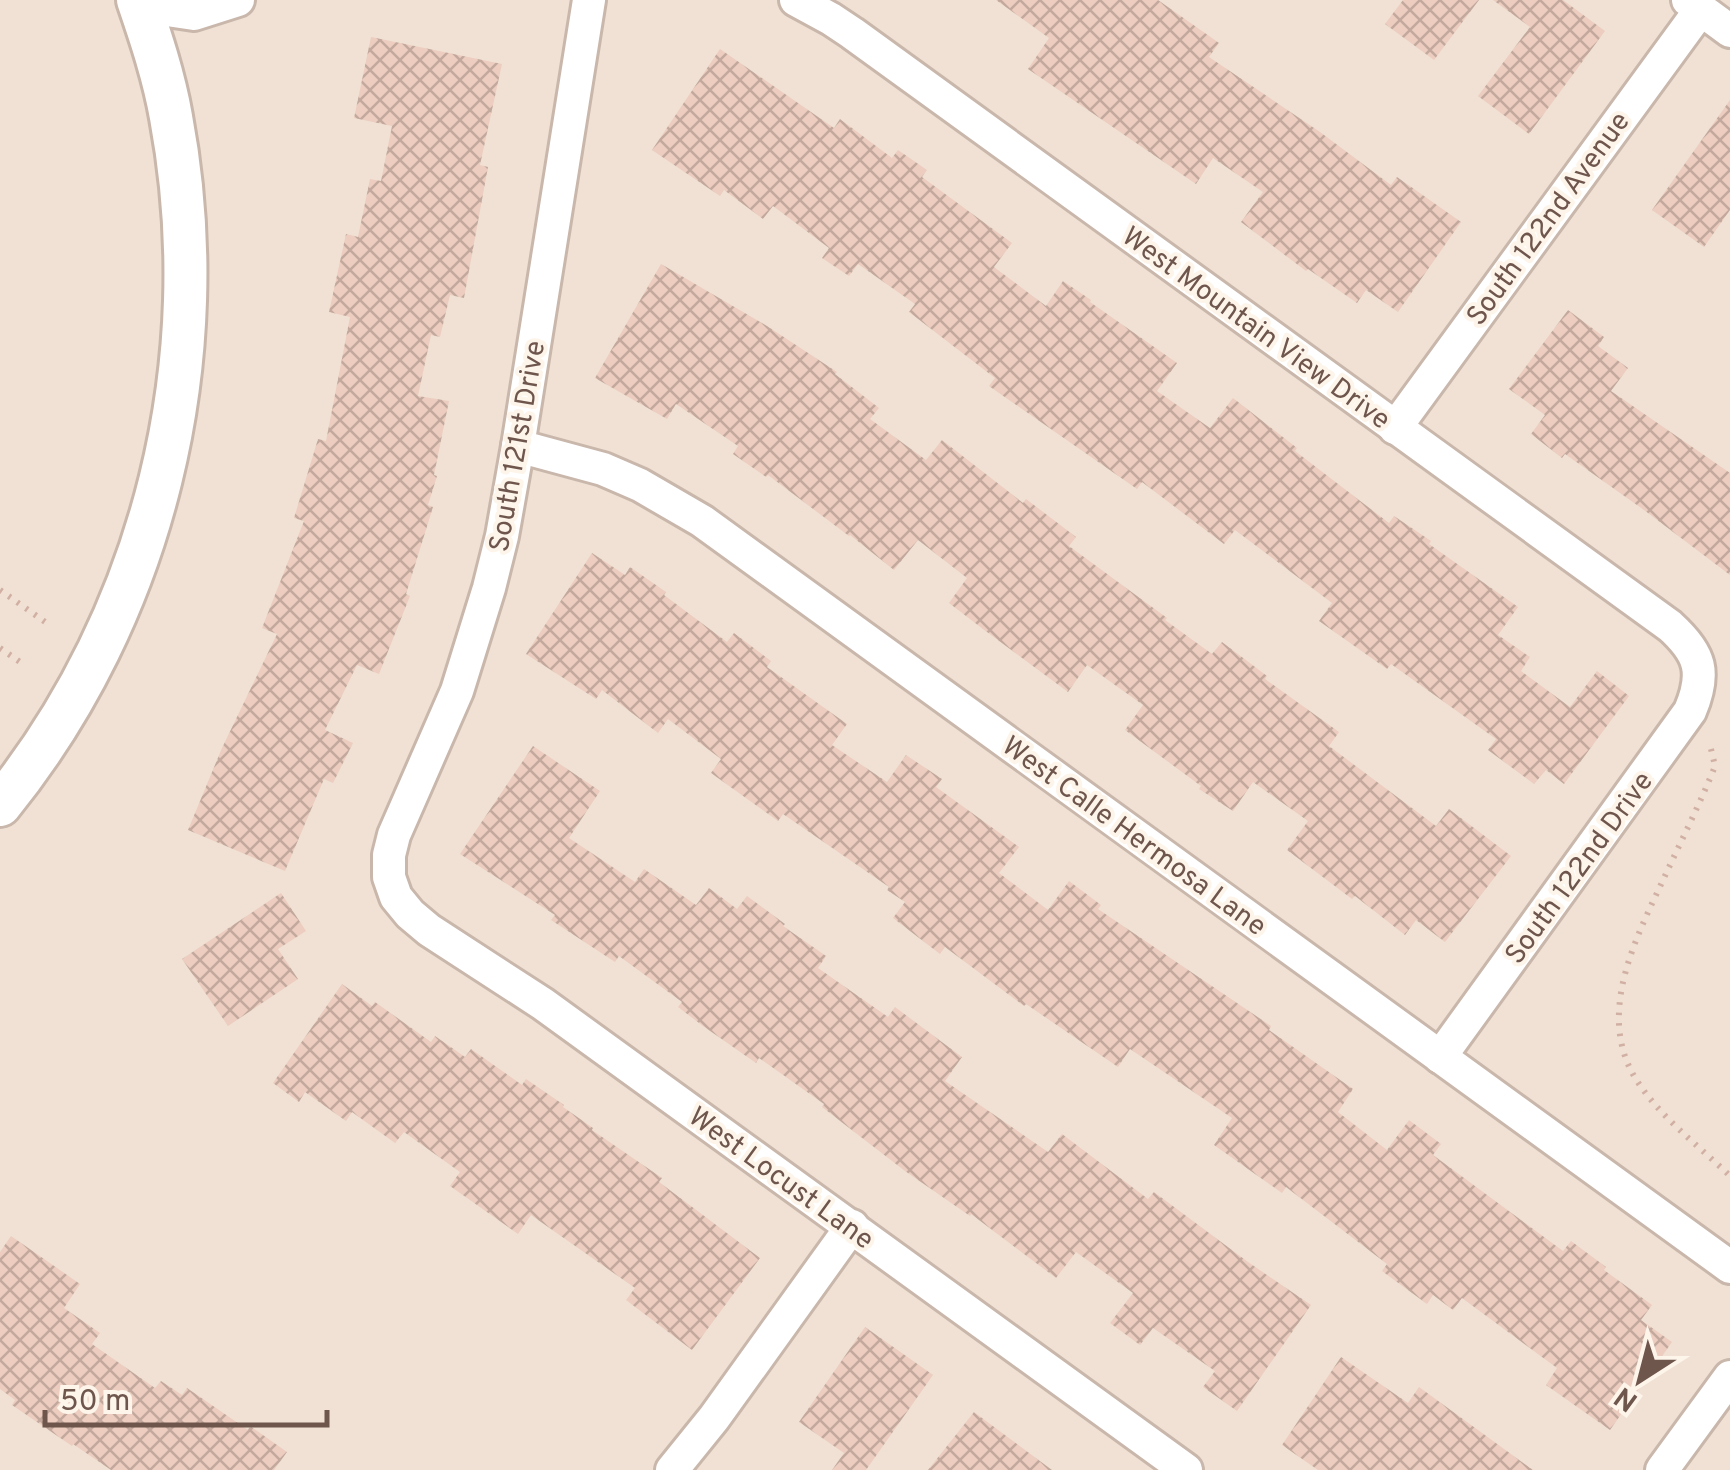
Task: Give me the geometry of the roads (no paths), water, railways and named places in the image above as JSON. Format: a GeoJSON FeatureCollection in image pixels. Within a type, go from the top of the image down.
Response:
{"type":"FeatureCollection","features":[{"type":"Feature","properties":{"kind":"street"},"geometry":{"type":"LineString","coordinates":[[0,805],[46,742],[100,650],[138,559],[178,400],[187,295],[178,158],[142,2],[194,14],[238,0]]}},
{"type":"Feature","properties":{"kind":"street","name":"South 121st Drive"},"geometry":{"type":"LineString","coordinates":[[389,877],[394,834],[439,734],[473,643],[502,536],[589,0]]}},
{"type":"Feature","properties":{"kind":"street","name":"West Mountain View Drive"},"geometry":{"type":"LineString","coordinates":[[796,0],[852,33],[1670,626],[1695,654],[1700,672]]}},
{"type":"Feature","properties":{"kind":"street"},"geometry":{"type":"LineString","coordinates":[[1694,5],[1730,31]]}},
{"type":"Feature","properties":{"kind":"street","name":"South 122nd Avenue"},"geometry":{"type":"LineString","coordinates":[[1395,428],[1694,5]]}},
{"type":"Feature","properties":{"kind":"street","name":"West Calle Hermosa Lane"},"geometry":{"type":"LineString","coordinates":[[518,446],[603,469],[702,521],[1730,1267]]}},
{"type":"Feature","properties":{"kind":"street","name":"South 122nd Drive"},"geometry":{"type":"LineString","coordinates":[[1440,1057],[1678,730],[1699,690],[1700,672]]}},
{"type":"Feature","properties":{"kind":"street","name":"West Locust Lane"},"geometry":{"type":"LineString","coordinates":[[389,877],[396,897],[429,930],[520,988],[1186,1470]]}},
{"type":"Feature","properties":{"kind":"street"},"geometry":{"type":"LineString","coordinates":[[672,1470],[852,1226]]}},
{"type":"Feature","properties":{"kind":"street"},"geometry":{"type":"LineString","coordinates":[[1662,1470],[1730,1377]]}}]}
